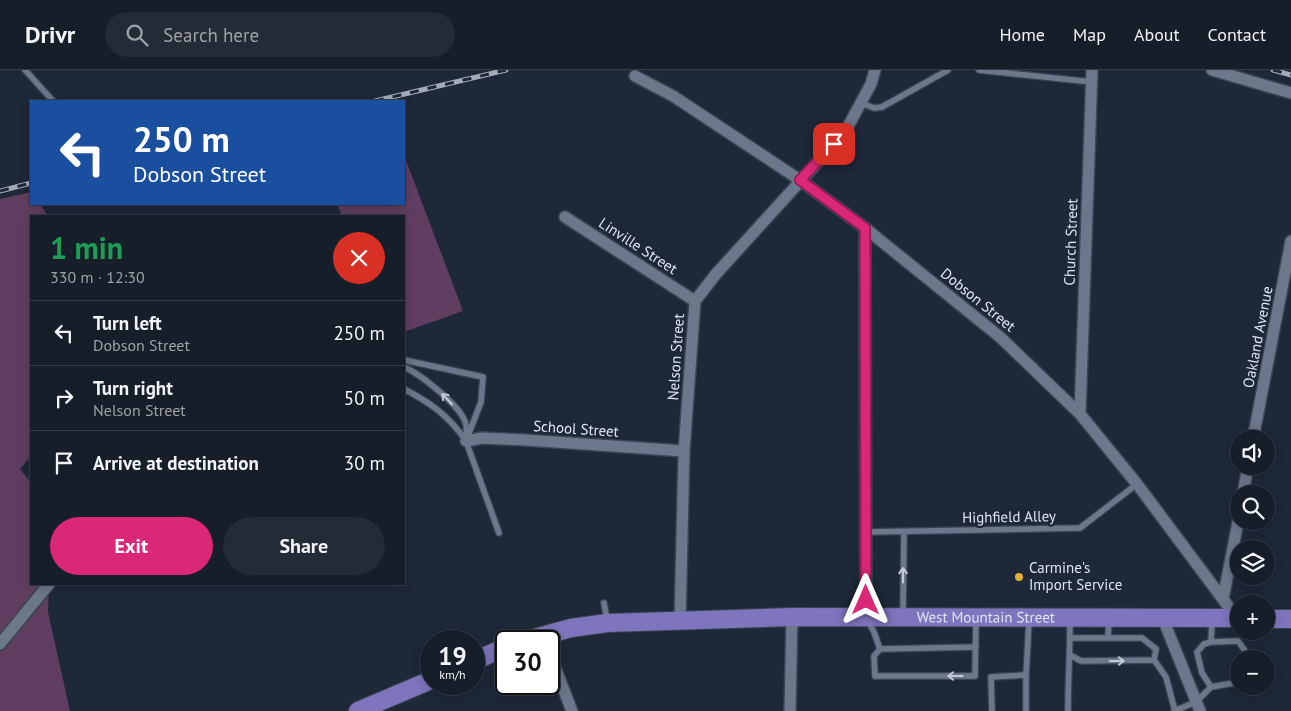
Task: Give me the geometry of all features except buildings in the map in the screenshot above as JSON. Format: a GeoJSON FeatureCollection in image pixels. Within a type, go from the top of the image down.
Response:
{"type":"FeatureCollection","features":[{"type":"Feature","properties":{"kind":"main road","name":"West Mountain Street"},"geometry":{"type":"LineString","coordinates":[[560,632],[571,628],[607,622],[792,617],[1230,618]]}},
{"type":"Feature","properties":{"kind":"main road"},"geometry":{"type":"LineString","coordinates":[[1275,619],[1291,620]]}},
{"type":"Feature","properties":{"kind":"main road"},"geometry":{"type":"LineString","coordinates":[[358,711],[420,685]]}},
{"type":"Feature","properties":{"kind":"street","name":"Nelson Street"},"geometry":{"type":"LineString","coordinates":[[680,621],[684,451],[695,301],[716,274],[845,132],[872,84],[875,70]]}},
{"type":"Feature","properties":{"kind":"street"},"geometry":{"type":"LineString","coordinates":[[1212,70],[1291,92]]}},
{"type":"Feature","properties":{"kind":"street","name":"Dobson Street"},"geometry":{"type":"LineString","coordinates":[[635,76],[673,96],[800,180],[865,228],[1000,336],[1080,414],[1137,484],[1230,608]]}},
{"type":"Feature","properties":{"kind":"street","name":"Church Street"},"geometry":{"type":"LineString","coordinates":[[1080,414],[1092,76]]}},
{"type":"Feature","properties":{"kind":"street","name":"Linville Street"},"geometry":{"type":"LineString","coordinates":[[564,217],[695,301]]}},
{"type":"Feature","properties":{"kind":"street"},"geometry":{"type":"LineString","coordinates":[[865,228],[866,617]]}},
{"type":"Feature","properties":{"kind":"street","name":"Oakland Avenue"},"geometry":{"type":"LineString","coordinates":[[1256,430],[1291,241]]}},
{"type":"Feature","properties":{"kind":"street","name":"School Street"},"geometry":{"type":"LineString","coordinates":[[466,441],[482,438],[508,439],[684,451]]}},
{"type":"Feature","properties":{"kind":"street"},"geometry":{"type":"LineString","coordinates":[[1223,599],[1236,530]]}},
{"type":"Feature","properties":{"kind":"street"},"geometry":{"type":"LineString","coordinates":[[0,644],[48,585]]}},
{"type":"Feature","properties":{"kind":"street"},"geometry":{"type":"LineString","coordinates":[[790,711],[792,617]]}},
{"type":"Feature","properties":{"kind":"street"},"geometry":{"type":"LineString","coordinates":[[1163,619],[1198,707]]}},
{"type":"Feature","properties":{"kind":"street"},"geometry":{"type":"LineString","coordinates":[[560,680],[572,711]]}},
{"type":"Feature","properties":{"kind":"lane"},"geometry":{"type":"LineString","coordinates":[[861,103],[874,108],[882,107],[948,70]]}},
{"type":"Feature","properties":{"kind":"lane"},"geometry":{"type":"LineString","coordinates":[[979,70],[1092,76]]}},
{"type":"Feature","properties":{"kind":"lane"},"geometry":{"type":"LineString","coordinates":[[27,71],[53,100]]}},
{"type":"Feature","properties":{"kind":"lane"},"geometry":{"type":"LineString","coordinates":[[405,360],[483,377],[481,402],[466,441]]}},
{"type":"Feature","properties":{"kind":"lane"},"geometry":{"type":"LineString","coordinates":[[405,367],[436,388],[460,413],[466,424],[466,441]]}},
{"type":"Feature","properties":{"kind":"lane"},"geometry":{"type":"LineString","coordinates":[[405,390],[436,408],[455,425],[466,441],[499,533]]}},
{"type":"Feature","properties":{"kind":"lane","name":"Highfield Alley"},"geometry":{"type":"LineString","coordinates":[[866,532],[1080,528],[1137,484]]}},
{"type":"Feature","properties":{"kind":"lane"},"geometry":{"type":"LineString","coordinates":[[903,617],[904,532]]}},
{"type":"Feature","properties":{"kind":"lane"},"geometry":{"type":"LineString","coordinates":[[604,603],[607,622]]}},
{"type":"Feature","properties":{"kind":"lane"},"geometry":{"type":"LineString","coordinates":[[866,617],[880,649]]}},
{"type":"Feature","properties":{"kind":"lane"},"geometry":{"type":"LineString","coordinates":[[976,618],[976,648],[975,676],[875,676],[874,656],[880,649],[976,648]]}},
{"type":"Feature","properties":{"kind":"lane"},"geometry":{"type":"LineString","coordinates":[[1026,711],[1026,675],[1030,618]]}},
{"type":"Feature","properties":{"kind":"lane"},"geometry":{"type":"LineString","coordinates":[[1068,711],[1070,618]]}},
{"type":"Feature","properties":{"kind":"lane"},"geometry":{"type":"LineString","coordinates":[[1108,638],[1110,618]]}},
{"type":"Feature","properties":{"kind":"lane"},"geometry":{"type":"LineString","coordinates":[[1211,642],[1212,618]]}},
{"type":"Feature","properties":{"kind":"lane"},"geometry":{"type":"LineString","coordinates":[[1070,638],[1142,638],[1156,649],[1154,660],[1166,676],[1175,711],[1198,707],[1210,687],[1230,684]]}},
{"type":"Feature","properties":{"kind":"lane"},"geometry":{"type":"LineString","coordinates":[[1210,687],[1202,672],[1197,652],[1204,644],[1238,641],[1244,650]]}},
{"type":"Feature","properties":{"kind":"lane"},"geometry":{"type":"LineString","coordinates":[[1070,655],[1081,661],[1154,660]]}},
{"type":"Feature","properties":{"kind":"lane"},"geometry":{"type":"LineString","coordinates":[[992,711],[991,677],[1026,675]]}},
{"type":"Feature","properties":{"kind":"shaded area"},"geometry":{"type":"Polygon","coordinates":[[[405,158],[463,311],[405,332],[405,215],[342,215],[337,205],[405,205],[405,158]]]}},
{"type":"Feature","properties":{"kind":"shaded area"},"geometry":{"type":"Polygon","coordinates":[[[30,192],[30,205],[41,205],[47,215],[30,215],[30,457],[20,469],[30,482],[30,585],[49,585],[48,612],[70,711],[0,711],[0,199],[30,192]]]}},
{"type":"Feature","properties":{"kind":"railway"},"geometry":{"type":"LineString","coordinates":[[379,100],[506,70]]}},
{"type":"Feature","properties":{"kind":"railway"},"geometry":{"type":"LineString","coordinates":[[1273,70],[1291,75]]}},
{"type":"Feature","properties":{"kind":"railway"},"geometry":{"type":"LineString","coordinates":[[0,191],[30,183]]}},
{"type":"Feature","properties":{"kind":"place","name":"Carmine's Import Service"},"geometry":{"type":"Point","coordinates":[1019,577]}},
{"type":"Feature","properties":{"kind":"route"},"geometry":{"type":"LineString","coordinates":[[834,144],[800,180],[865,228],[866,600]]}}]}
